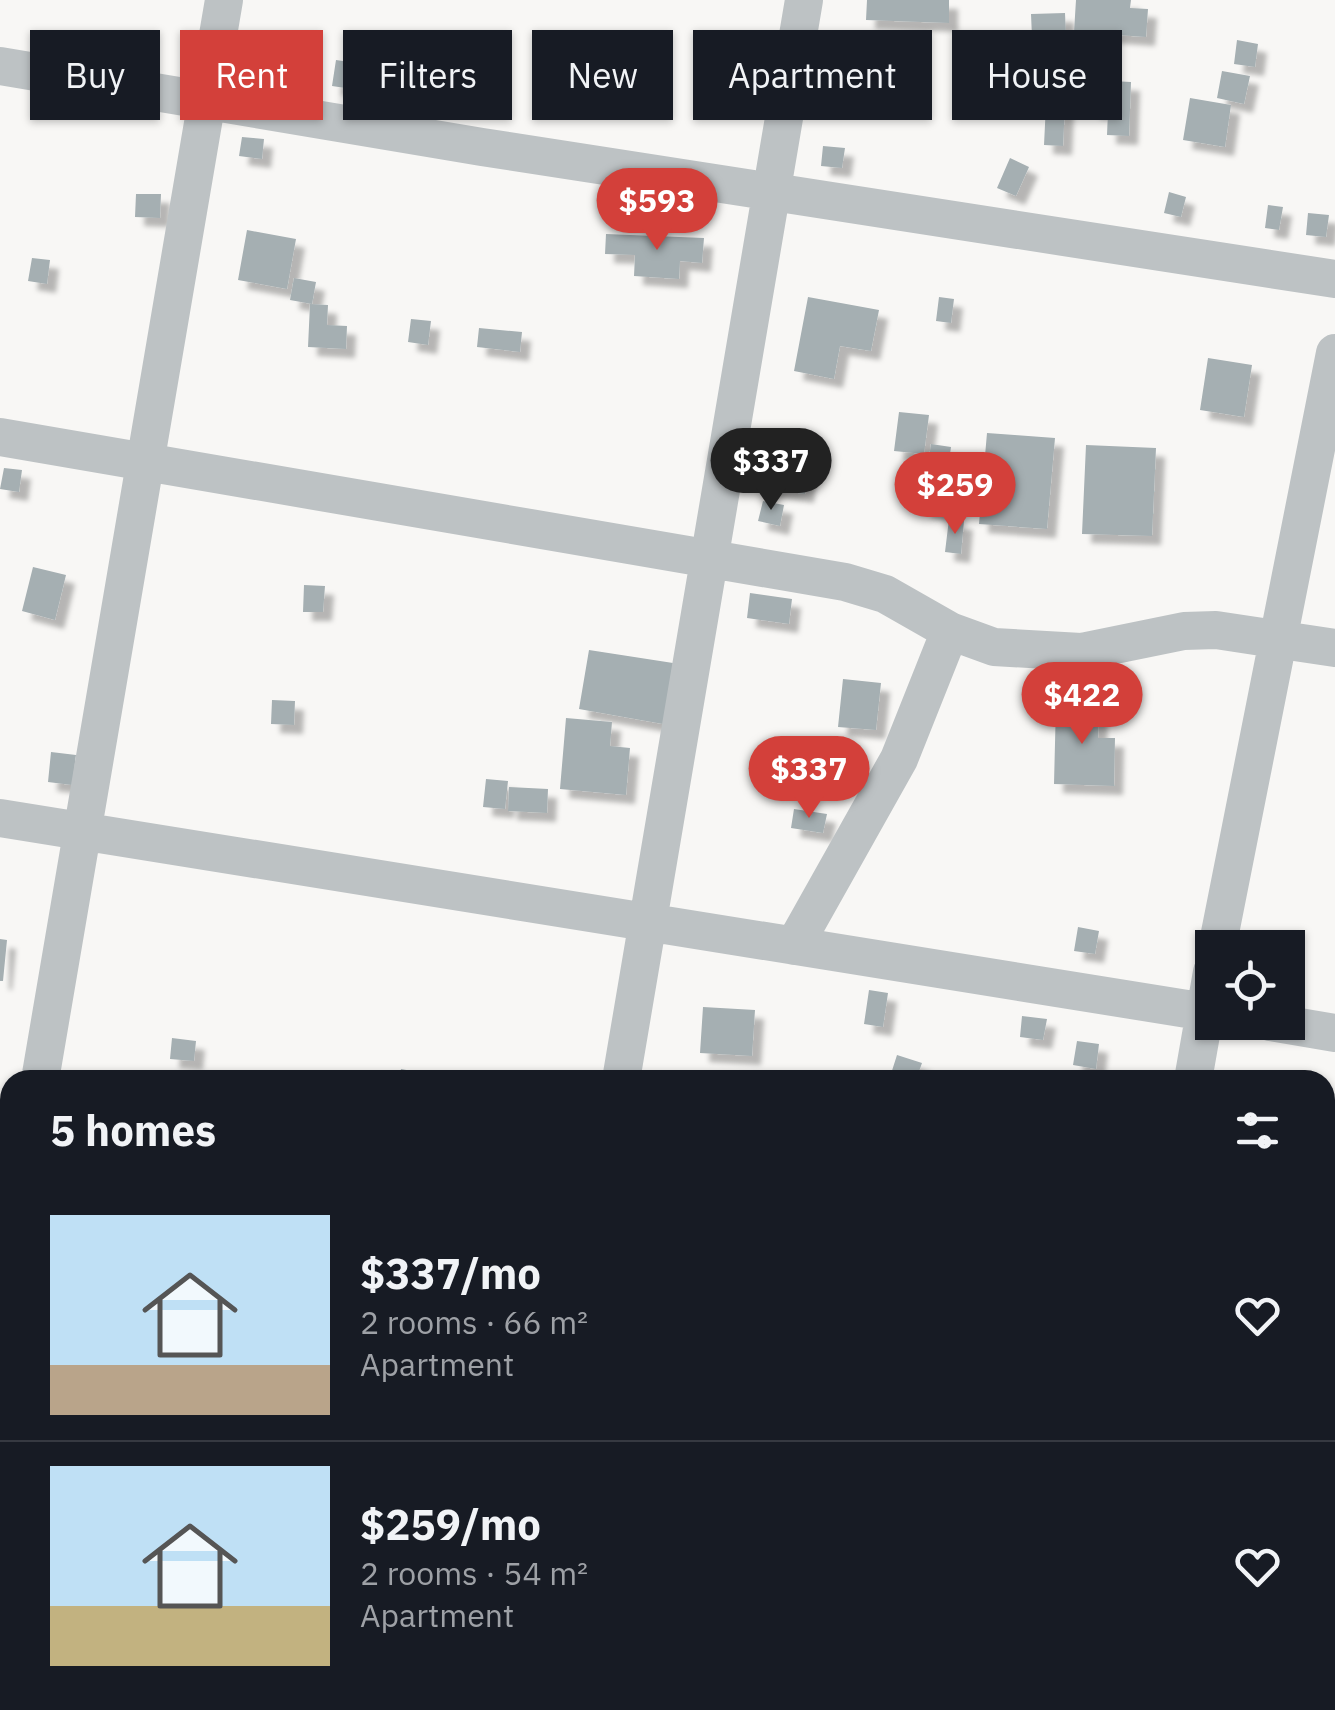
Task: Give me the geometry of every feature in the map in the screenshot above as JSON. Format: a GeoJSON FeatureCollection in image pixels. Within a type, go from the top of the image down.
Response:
{"type":"FeatureCollection","features":[{"type":"Feature","properties":{"kind":"street"},"geometry":{"type":"LineString","coordinates":[[219,30],[224,0]]}},
{"type":"Feature","properties":{"kind":"street"},"geometry":{"type":"LineString","coordinates":[[623,1070],[804,0]]}},
{"type":"Feature","properties":{"kind":"street"},"geometry":{"type":"LineString","coordinates":[[0,66],[180,95]]}},
{"type":"Feature","properties":{"kind":"street"},"geometry":{"type":"LineString","coordinates":[[323,118],[1335,279]]}},
{"type":"Feature","properties":{"kind":"street"},"geometry":{"type":"LineString","coordinates":[[42,1070],[204,120]]}},
{"type":"Feature","properties":{"kind":"street"},"geometry":{"type":"LineString","coordinates":[[1221,930],[1335,353]]}},
{"type":"Feature","properties":{"kind":"street"},"geometry":{"type":"LineString","coordinates":[[0,437],[707,555],[885,594],[950,631],[994,647],[1037,653],[1081,652],[1184,631],[1216,630],[1335,648]]}},
{"type":"Feature","properties":{"kind":"street"},"geometry":{"type":"LineString","coordinates":[[794,946],[899,759],[950,631]]}},
{"type":"Feature","properties":{"kind":"street"},"geometry":{"type":"LineString","coordinates":[[0,818],[1195,1010]]}},
{"type":"Feature","properties":{"kind":"street"},"geometry":{"type":"LineString","coordinates":[[1305,1028],[1335,1034]]}},
{"type":"Feature","properties":{"kind":"street"},"geometry":{"type":"LineString","coordinates":[[1195,1070],[1202,1040]]}},
{"type":"Feature","properties":{"kind":"building"},"geometry":{"type":"Polygon","coordinates":[[[867,0],[949,0],[949,23],[866,20],[867,0]]]}},
{"type":"Feature","properties":{"kind":"building"},"geometry":{"type":"Polygon","coordinates":[[[1076,0],[1131,0],[1130,8],[1148,9],[1146,37],[1122,35],[1122,30],[1074,30],[1076,0]]]}},
{"type":"Feature","properties":{"kind":"building"},"geometry":{"type":"Polygon","coordinates":[[[1065,13],[1066,30],[1032,30],[1031,14],[1065,13]]]}},
{"type":"Feature","properties":{"kind":"building"},"geometry":{"type":"Polygon","coordinates":[[[1237,40],[1258,44],[1255,67],[1234,64],[1237,40]]]}},
{"type":"Feature","properties":{"kind":"building"},"geometry":{"type":"Polygon","coordinates":[[[336,60],[343,61],[343,88],[332,86],[336,60]]]}},
{"type":"Feature","properties":{"kind":"building"},"geometry":{"type":"Polygon","coordinates":[[[1222,71],[1250,76],[1244,104],[1217,98],[1222,71]]]}},
{"type":"Feature","properties":{"kind":"building"},"geometry":{"type":"Polygon","coordinates":[[[1122,82],[1131,82],[1129,136],[1107,135],[1108,120],[1122,120],[1122,82]]]}},
{"type":"Feature","properties":{"kind":"building"},"geometry":{"type":"Polygon","coordinates":[[[1190,98],[1231,105],[1225,147],[1183,140],[1190,98]]]}},
{"type":"Feature","properties":{"kind":"building"},"geometry":{"type":"Polygon","coordinates":[[[1045,120],[1064,120],[1063,146],[1044,145],[1045,120]]]}},
{"type":"Feature","properties":{"kind":"building"},"geometry":{"type":"Polygon","coordinates":[[[242,137],[264,139],[262,159],[239,156],[242,137]]]}},
{"type":"Feature","properties":{"kind":"building"},"geometry":{"type":"Polygon","coordinates":[[[823,146],[845,148],[842,168],[821,166],[823,146]]]}},
{"type":"Feature","properties":{"kind":"building"},"geometry":{"type":"Polygon","coordinates":[[[1010,158],[1029,167],[1016,196],[997,188],[1010,158]]]}},
{"type":"Feature","properties":{"kind":"building"},"geometry":{"type":"Polygon","coordinates":[[[1169,192],[1186,197],[1181,217],[1164,213],[1169,192]]]}},
{"type":"Feature","properties":{"kind":"building"},"geometry":{"type":"Polygon","coordinates":[[[136,194],[161,194],[160,218],[135,217],[136,194]]]}},
{"type":"Feature","properties":{"kind":"building"},"geometry":{"type":"Polygon","coordinates":[[[1268,205],[1283,207],[1279,230],[1265,228],[1268,205]]]}},
{"type":"Feature","properties":{"kind":"building"},"geometry":{"type":"Polygon","coordinates":[[[1308,213],[1329,215],[1326,237],[1306,235],[1308,213]]]}},
{"type":"Feature","properties":{"kind":"building"},"geometry":{"type":"Polygon","coordinates":[[[247,230],[296,239],[287,289],[238,280],[247,230]]]}},
{"type":"Feature","properties":{"kind":"building"},"geometry":{"type":"Polygon","coordinates":[[[606,234],[704,238],[702,263],[680,261],[679,279],[634,276],[635,255],[605,254],[606,234]]]}},
{"type":"Feature","properties":{"kind":"building"},"geometry":{"type":"Polygon","coordinates":[[[32,258],[50,260],[47,284],[28,281],[32,258]]]}},
{"type":"Feature","properties":{"kind":"building"},"geometry":{"type":"Polygon","coordinates":[[[294,278],[316,282],[312,304],[290,300],[294,278]]]}},
{"type":"Feature","properties":{"kind":"building"},"geometry":{"type":"Polygon","coordinates":[[[808,297],[879,310],[871,351],[840,346],[834,379],[794,371],[808,297]]]}},
{"type":"Feature","properties":{"kind":"building"},"geometry":{"type":"Polygon","coordinates":[[[939,297],[954,299],[951,323],[936,321],[939,297]]]}},
{"type":"Feature","properties":{"kind":"building"},"geometry":{"type":"Polygon","coordinates":[[[310,304],[328,305],[327,325],[347,326],[346,349],[308,347],[310,304]]]}},
{"type":"Feature","properties":{"kind":"building"},"geometry":{"type":"Polygon","coordinates":[[[411,319],[431,321],[428,345],[408,342],[411,319]]]}},
{"type":"Feature","properties":{"kind":"building"},"geometry":{"type":"Polygon","coordinates":[[[479,328],[522,332],[520,352],[477,347],[479,328]]]}},
{"type":"Feature","properties":{"kind":"building"},"geometry":{"type":"Polygon","coordinates":[[[1208,358],[1252,365],[1244,417],[1200,410],[1208,358]]]}},
{"type":"Feature","properties":{"kind":"building"},"geometry":{"type":"Polygon","coordinates":[[[899,412],[929,415],[924,454],[894,451],[899,412]]]}},
{"type":"Feature","properties":{"kind":"building"},"geometry":{"type":"Polygon","coordinates":[[[987,433],[1055,438],[1047,529],[979,524],[987,433]]]}},
{"type":"Feature","properties":{"kind":"building"},"geometry":{"type":"Polygon","coordinates":[[[931,444],[951,447],[942,512],[922,509],[931,444]]]}},
{"type":"Feature","properties":{"kind":"building"},"geometry":{"type":"Polygon","coordinates":[[[1086,445],[1156,448],[1152,536],[1082,534],[1086,445]]]}},
{"type":"Feature","properties":{"kind":"building"},"geometry":{"type":"Polygon","coordinates":[[[768,454],[809,460],[805,494],[763,488],[768,454]]]}},
{"type":"Feature","properties":{"kind":"building"},"geometry":{"type":"Polygon","coordinates":[[[4,468],[22,470],[19,492],[0,489],[4,468]]]}},
{"type":"Feature","properties":{"kind":"building"},"geometry":{"type":"Polygon","coordinates":[[[763,501],[784,505],[780,526],[758,521],[763,501]]]}},
{"type":"Feature","properties":{"kind":"building"},"geometry":{"type":"Polygon","coordinates":[[[949,519],[964,521],[961,554],[945,552],[949,519]]]}},
{"type":"Feature","properties":{"kind":"building"},"geometry":{"type":"Polygon","coordinates":[[[33,567],[66,575],[55,620],[22,611],[33,567]]]}},
{"type":"Feature","properties":{"kind":"building"},"geometry":{"type":"Polygon","coordinates":[[[304,585],[325,586],[323,612],[303,612],[304,585]]]}},
{"type":"Feature","properties":{"kind":"building"},"geometry":{"type":"Polygon","coordinates":[[[750,593],[792,599],[789,624],[747,618],[750,593]]]}},
{"type":"Feature","properties":{"kind":"building"},"geometry":{"type":"Polygon","coordinates":[[[589,650],[673,663],[663,724],[579,709],[589,650]]]}},
{"type":"Feature","properties":{"kind":"building"},"geometry":{"type":"Polygon","coordinates":[[[843,679],[881,683],[876,730],[838,727],[843,679]]]}},
{"type":"Feature","properties":{"kind":"building"},"geometry":{"type":"Polygon","coordinates":[[[272,700],[295,701],[294,725],[271,724],[272,700]]]}},
{"type":"Feature","properties":{"kind":"building"},"geometry":{"type":"Polygon","coordinates":[[[1056,703],[1099,704],[1098,738],[1115,738],[1114,786],[1054,784],[1056,703]]]}},
{"type":"Feature","properties":{"kind":"building"},"geometry":{"type":"Polygon","coordinates":[[[566,718],[612,722],[610,746],[630,748],[626,795],[560,789],[566,718]]]}},
{"type":"Feature","properties":{"kind":"building"},"geometry":{"type":"Polygon","coordinates":[[[826,738],[843,738],[842,761],[825,760],[826,738]]]}},
{"type":"Feature","properties":{"kind":"building"},"geometry":{"type":"Polygon","coordinates":[[[51,752],[76,755],[72,785],[48,782],[51,752]]]}},
{"type":"Feature","properties":{"kind":"building"},"geometry":{"type":"Polygon","coordinates":[[[486,779],[508,781],[505,809],[483,807],[486,779]]]}},
{"type":"Feature","properties":{"kind":"building"},"geometry":{"type":"Polygon","coordinates":[[[509,787],[548,789],[547,813],[508,811],[509,787]]]}},
{"type":"Feature","properties":{"kind":"building"},"geometry":{"type":"Polygon","coordinates":[[[794,809],[827,814],[823,833],[791,828],[794,809]]]}},
{"type":"Feature","properties":{"kind":"building"},"geometry":{"type":"Polygon","coordinates":[[[1078,927],[1099,931],[1095,954],[1074,951],[1078,927]]]}},
{"type":"Feature","properties":{"kind":"building"},"geometry":{"type":"Polygon","coordinates":[[[0,939],[7,940],[3,981],[0,981],[0,939]]]}},
{"type":"Feature","properties":{"kind":"building"},"geometry":{"type":"Polygon","coordinates":[[[869,990],[888,993],[883,1027],[864,1024],[869,990]]]}},
{"type":"Feature","properties":{"kind":"building"},"geometry":{"type":"Polygon","coordinates":[[[703,1007],[755,1010],[752,1056],[700,1053],[703,1007]]]}},
{"type":"Feature","properties":{"kind":"building"},"geometry":{"type":"Polygon","coordinates":[[[1022,1016],[1047,1019],[1043,1040],[1020,1037],[1022,1016]]]}},
{"type":"Feature","properties":{"kind":"building"},"geometry":{"type":"Polygon","coordinates":[[[172,1038],[196,1041],[194,1061],[170,1059],[172,1038]]]}},
{"type":"Feature","properties":{"kind":"building"},"geometry":{"type":"Polygon","coordinates":[[[1077,1041],[1099,1044],[1096,1069],[1073,1065],[1077,1041]]]}},
{"type":"Feature","properties":{"kind":"building"},"geometry":{"type":"Polygon","coordinates":[[[897,1055],[922,1063],[920,1070],[892,1070],[897,1055]]]}}]}
